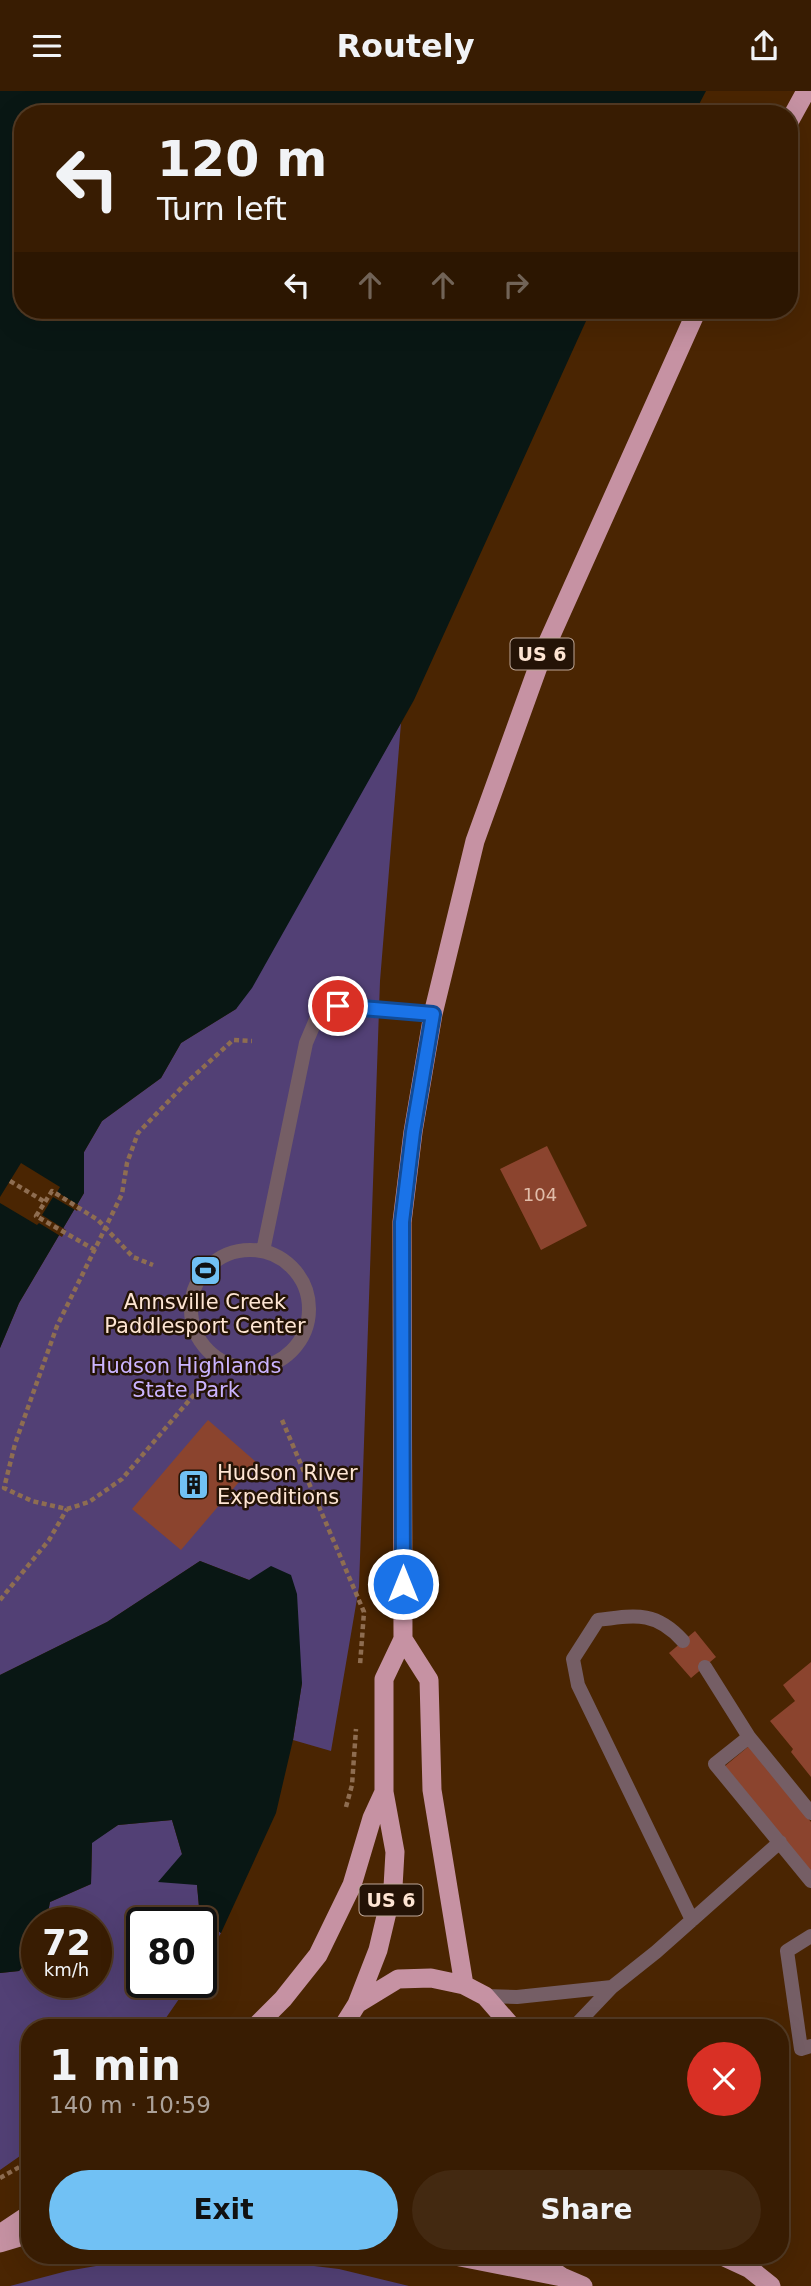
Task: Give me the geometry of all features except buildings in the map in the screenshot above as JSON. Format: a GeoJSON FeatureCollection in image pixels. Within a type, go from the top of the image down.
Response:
{"type":"FeatureCollection","features":[{"type":"Feature","properties":{"kind":"highway","name":"US 6"},"geometry":{"type":"LineString","coordinates":[[347,2019],[357,2004],[378,1950],[393,1887],[394,1852],[384,1792],[384,1679],[403,1639],[402,1222],[413,1132],[433,1014],[475,841],[542,653],[693,319]]}},
{"type":"Feature","properties":{"kind":"highway","name":"US 6"},"geometry":{"type":"LineString","coordinates":[[403,1639],[429,1679],[432,1790],[464,1985]]}},
{"type":"Feature","properties":{"kind":"highway","name":"US 6"},"geometry":{"type":"LineString","coordinates":[[263,2019],[283,1999],[318,1955],[352,1885],[372,1818],[384,1792]]}},
{"type":"Feature","properties":{"kind":"highway","name":"US 6"},"geometry":{"type":"LineString","coordinates":[[357,2004],[398,1979],[431,1978],[464,1985],[485,1996]]}},
{"type":"Feature","properties":{"kind":"highway"},"geometry":{"type":"LineString","coordinates":[[485,1996],[505,2019]]}},
{"type":"Feature","properties":{"kind":"highway"},"geometry":{"type":"LineString","coordinates":[[0,2234],[21,2220]]}},
{"type":"Feature","properties":{"kind":"highway"},"geometry":{"type":"LineString","coordinates":[[0,2243],[21,2237]]}},
{"type":"Feature","properties":{"kind":"highway"},"geometry":{"type":"LineString","coordinates":[[496,2264],[562,2277]]}},
{"type":"Feature","properties":{"kind":"highway"},"geometry":{"type":"LineString","coordinates":[[543,2264],[562,2277],[583,2286]]}},
{"type":"Feature","properties":{"kind":"highway"},"geometry":{"type":"LineString","coordinates":[[739,2264],[771,2286]]}},
{"type":"Feature","properties":{"kind":"lane"},"geometry":{"type":"LineString","coordinates":[[263,1251],[306,1043],[317,1017],[338,1006],[433,1014]]}},
{"type":"Feature","properties":{"kind":"lane"},"geometry":{"type":"LineString","coordinates":[[243,1250],[263,1251],[281,1258],[295,1270],[305,1287],[309,1315],[308,1325],[300,1342],[288,1356],[271,1366],[252,1369],[233,1367],[216,1359],[201,1344],[192,1326],[190,1305],[195,1285],[206,1268],[223,1256],[243,1250]]}},
{"type":"Feature","properties":{"kind":"lane"},"geometry":{"type":"LineString","coordinates":[[683,1641],[672,1628],[659,1619],[641,1616],[598,1620],[573,1659],[578,1685],[692,1920]]}},
{"type":"Feature","properties":{"kind":"lane"},"geometry":{"type":"LineString","coordinates":[[705,1667],[773,1771],[795,1798],[811,1812]]}},
{"type":"Feature","properties":{"kind":"lane"},"geometry":{"type":"LineString","coordinates":[[749,1737],[715,1764],[748,1800],[811,1881]]}},
{"type":"Feature","properties":{"kind":"lane"},"geometry":{"type":"LineString","coordinates":[[582,2019],[612,1987],[656,1952],[779,1842]]}},
{"type":"Feature","properties":{"kind":"lane"},"geometry":{"type":"LineString","coordinates":[[811,1936],[787,1951],[801,2049],[811,2046]]}},
{"type":"Feature","properties":{"kind":"lane"},"geometry":{"type":"LineString","coordinates":[[485,1996],[517,1997],[612,1987]]}},
{"type":"Feature","properties":{"kind":"path"},"geometry":{"type":"LineString","coordinates":[[216,1359],[198,1390],[122,1479],[89,1502],[67,1509],[32,1501],[2,1490],[15,1444],[57,1326],[122,1194],[127,1163],[138,1133],[233,1040],[252,1041]]}},
{"type":"Feature","properties":{"kind":"path"},"geometry":{"type":"LineString","coordinates":[[10,1181],[45,1202]]}},
{"type":"Feature","properties":{"kind":"path"},"geometry":{"type":"LineString","coordinates":[[95,1251],[36,1216],[51,1191],[106,1228],[133,1257],[153,1265]]}},
{"type":"Feature","properties":{"kind":"path"},"geometry":{"type":"LineString","coordinates":[[282,1420],[364,1612],[359,1678]]}},
{"type":"Feature","properties":{"kind":"path"},"geometry":{"type":"LineString","coordinates":[[0,1600],[49,1540],[67,1509]]}},
{"type":"Feature","properties":{"kind":"path"},"geometry":{"type":"LineString","coordinates":[[346,1809],[352,1785],[356,1718]]}},
{"type":"Feature","properties":{"kind":"path"},"geometry":{"type":"LineString","coordinates":[[0,2178],[21,2166]]}},
{"type":"Feature","properties":{"kind":"green space","name":"Annsville Creek Paddlesport Center"},"geometry":{"type":"Polygon","coordinates":[[[401,723],[380,981],[359,1587],[331,1751],[293,1740],[302,1683],[249,1580],[200,1561],[107,1622],[0,1675],[0,1348],[19,1303],[84,1193],[84,1152],[102,1121],[161,1078],[181,1043],[236,1009],[401,723]]]}},
{"type":"Feature","properties":{"kind":"green space"},"geometry":{"type":"Polygon","coordinates":[[[172,1820],[182,1854],[197,1885],[199,1907],[126,1907],[126,1998],[180,1998],[165,2019],[21,2019],[21,2155],[0,2170],[0,1973],[21,1969],[21,1998],[112,1998],[112,1907],[49,1907],[50,1902],[91,1884],[92,1842],[118,1825],[172,1820]]]}},
{"type":"Feature","properties":{"kind":"green space"},"geometry":{"type":"Polygon","coordinates":[[[108,2264],[297,2264],[339,2269],[409,2286],[10,2286],[108,2264]]]}},
{"type":"Feature","properties":{"kind":"shaded area"},"geometry":{"type":"Polygon","coordinates":[[[0,91],[706,91],[699,105],[14,105],[14,319],[587,319],[414,700],[252,988],[236,1009],[181,1043],[161,1078],[102,1121],[84,1152],[84,1193],[19,1303],[0,1348],[0,91]]]}},
{"type":"Feature","properties":{"kind":"shaded area"},"geometry":{"type":"Polygon","coordinates":[[[200,1561],[249,1580],[271,1566],[291,1575],[297,1594],[302,1683],[293,1740],[276,1813],[221,1933],[217,1930],[217,1907],[199,1907],[197,1885],[158,1882],[182,1854],[172,1820],[118,1825],[92,1843],[91,1884],[50,1902],[49,1907],[21,1907],[21,1969],[0,1973],[0,1675],[107,1622],[200,1561]]]}},
{"type":"Feature","properties":{"kind":"pier"},"geometry":{"type":"Polygon","coordinates":[[[21,1163],[60,1187],[57,1192],[80,1206],[77,1211],[53,1197],[42,1215],[66,1230],[62,1237],[0,1203],[0,1197],[21,1163]]]}},
{"type":"Feature","properties":{"kind":"place","name":"Annsville Creek Paddlesport Center"},"geometry":{"type":"Point","coordinates":[205,1270]}},
{"type":"Feature","properties":{"kind":"place","name":"Hudson River Expeditions"},"geometry":{"type":"Point","coordinates":[194,1485]}},
{"type":"Feature","properties":{"kind":"route"},"geometry":{"type":"LineString","coordinates":[[338,1006],[433,1014],[413,1132],[402,1222],[403,1584]]}},
{"type":"Feature","properties":{"kind":"park label","name":"Hudson Highlands State Park"},"geometry":{"type":"Point","coordinates":[186,1378]}}]}
